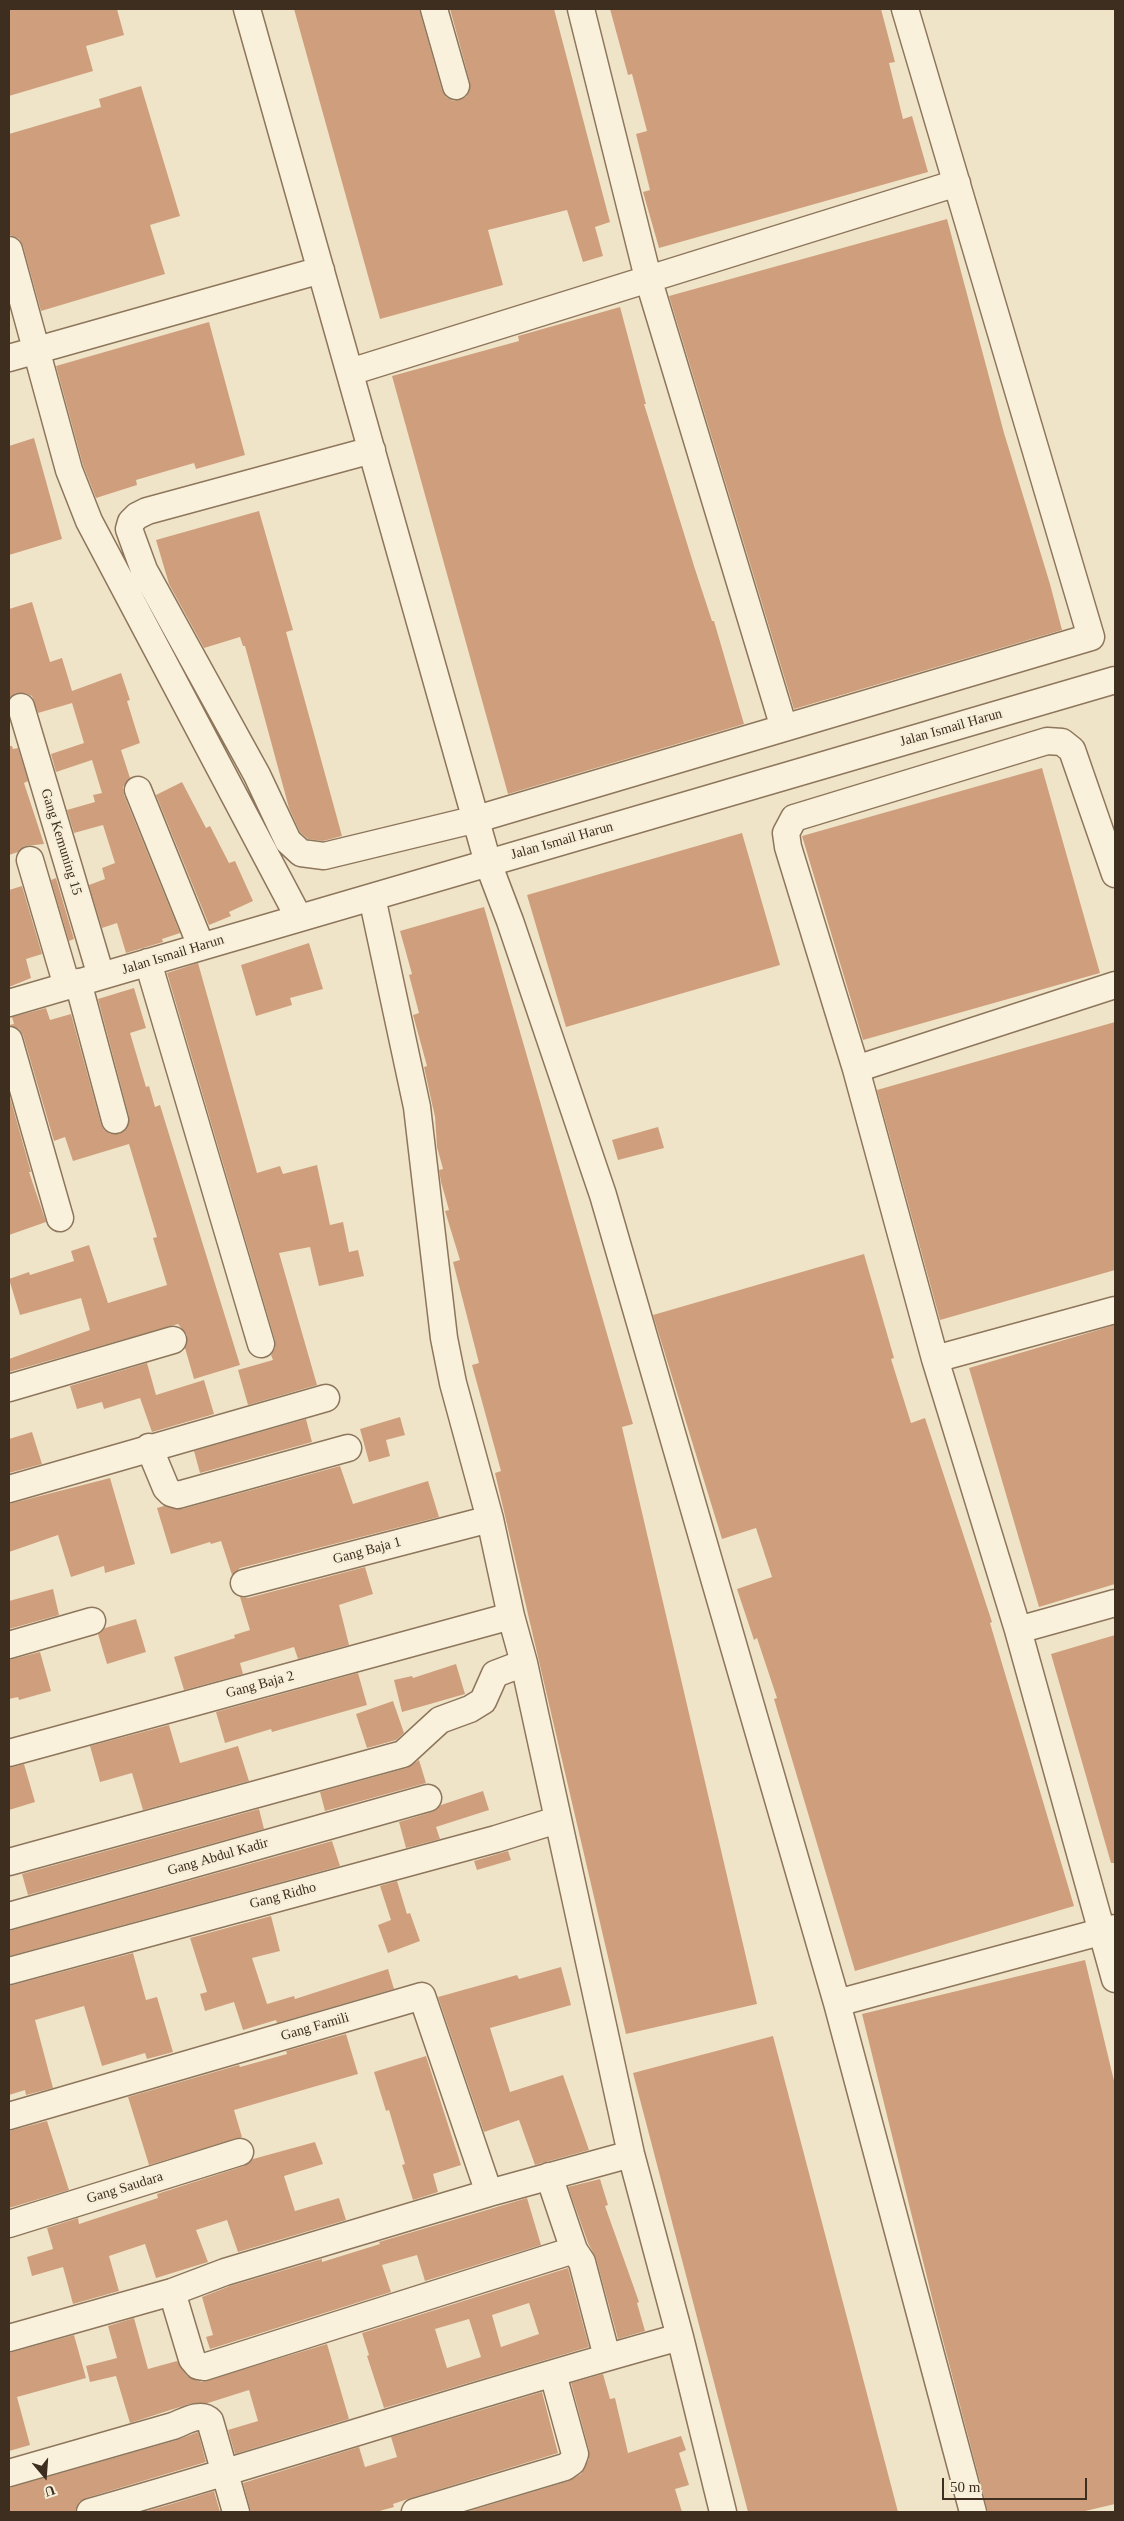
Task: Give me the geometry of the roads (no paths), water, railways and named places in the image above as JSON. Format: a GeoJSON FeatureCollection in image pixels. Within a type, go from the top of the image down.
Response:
{"type":"FeatureCollection","features":[{"type":"Feature","properties":{"kind":"street"},"geometry":{"type":"LineString","coordinates":[[247,9],[488,863],[510,921],[603,1195],[837,2003],[973,2512]]}},
{"type":"Feature","properties":{"kind":"street"},"geometry":{"type":"LineString","coordinates":[[434,9],[456,86]]}},
{"type":"Feature","properties":{"kind":"street"},"geometry":{"type":"LineString","coordinates":[[582,9],[648,278],[784,728]]}},
{"type":"Feature","properties":{"kind":"street"},"geometry":{"type":"LineString","coordinates":[[372,450],[147,511],[137,516],[131,522],[129,529],[144,570],[257,775],[293,848],[306,855],[324,856],[477,819],[1091,637],[905,9]]}},
{"type":"Feature","properties":{"kind":"street"},"geometry":{"type":"LineString","coordinates":[[350,372],[957,183]]}},
{"type":"Feature","properties":{"kind":"street"},"geometry":{"type":"LineString","coordinates":[[9,250],[70,470],[93,529],[299,918]]}},
{"type":"Feature","properties":{"kind":"street"},"geometry":{"type":"LineString","coordinates":[[9,358],[321,270]]}},
{"type":"Feature","properties":{"kind":"street","name":"Jalan Ismail Harun"},"geometry":{"type":"LineString","coordinates":[[9,1003],[1115,680]]}},
{"type":"Feature","properties":{"kind":"street","name":"Gang Kemuning 15"},"geometry":{"type":"LineString","coordinates":[[21,707],[82,982]]}},
{"type":"Feature","properties":{"kind":"street"},"geometry":{"type":"LineString","coordinates":[[1115,874],[1072,750],[1062,742],[1047,741],[794,818],[786,833],[788,847],[856,1069],[936,1359],[1108,1930],[1115,1979]]}},
{"type":"Feature","properties":{"kind":"street"},"geometry":{"type":"LineString","coordinates":[[138,790],[201,946]]}},
{"type":"Feature","properties":{"kind":"street"},"geometry":{"type":"LineString","coordinates":[[30,860],[82,982],[115,1120]]}},
{"type":"Feature","properties":{"kind":"street"},"geometry":{"type":"LineString","coordinates":[[372,897],[417,1107],[444,1338],[490,1518],[511,1616],[509,1669],[538,1826],[631,2154],[680,2338],[723,2512]]}},
{"type":"Feature","properties":{"kind":"street"},"geometry":{"type":"LineString","coordinates":[[148,962],[261,1344]]}},
{"type":"Feature","properties":{"kind":"street"},"geometry":{"type":"LineString","coordinates":[[856,1069],[1115,984]]}},
{"type":"Feature","properties":{"kind":"street"},"geometry":{"type":"LineString","coordinates":[[9,1040],[60,1218]]}},
{"type":"Feature","properties":{"kind":"street"},"geometry":{"type":"LineString","coordinates":[[936,1359],[1115,1310]]}},
{"type":"Feature","properties":{"kind":"street"},"geometry":{"type":"LineString","coordinates":[[9,1388],[173,1340]]}},
{"type":"Feature","properties":{"kind":"street"},"geometry":{"type":"LineString","coordinates":[[9,1489],[149,1447],[326,1398]]}},
{"type":"Feature","properties":{"kind":"street"},"geometry":{"type":"LineString","coordinates":[[149,1447],[166,1488],[171,1494],[178,1494],[348,1448]]}},
{"type":"Feature","properties":{"kind":"street","name":"Gang Baja 1"},"geometry":{"type":"LineString","coordinates":[[244,1583],[490,1518]]}},
{"type":"Feature","properties":{"kind":"street"},"geometry":{"type":"LineString","coordinates":[[1018,1630],[1115,1603]]}},
{"type":"Feature","properties":{"kind":"street","name":"Gang Baja 2"},"geometry":{"type":"LineString","coordinates":[[9,1753],[511,1616]]}},
{"type":"Feature","properties":{"kind":"street"},"geometry":{"type":"LineString","coordinates":[[9,1645],[92,1621]]}},
{"type":"Feature","properties":{"kind":"street"},"geometry":{"type":"LineString","coordinates":[[9,1862],[403,1754],[440,1720],[470,1709],[483,1701],[509,1669]]}},
{"type":"Feature","properties":{"kind":"street","name":"Gang Abdul Kadir"},"geometry":{"type":"LineString","coordinates":[[9,1916],[428,1798]]}},
{"type":"Feature","properties":{"kind":"street","name":"Gang Ridho"},"geometry":{"type":"LineString","coordinates":[[9,1971],[538,1826]]}},
{"type":"Feature","properties":{"kind":"street"},"geometry":{"type":"LineString","coordinates":[[837,2003],[1108,1930]]}},
{"type":"Feature","properties":{"kind":"street","name":"Gang Famili"},"geometry":{"type":"LineString","coordinates":[[9,2116],[422,1996],[488,2193]]}},
{"type":"Feature","properties":{"kind":"street","name":"Gang Saudara"},"geometry":{"type":"LineString","coordinates":[[9,2224],[240,2152]]}},
{"type":"Feature","properties":{"kind":"street"},"geometry":{"type":"LineString","coordinates":[[9,2338],[172,2292],[225,2272],[488,2193],[631,2154]]}},
{"type":"Feature","properties":{"kind":"street"},"geometry":{"type":"LineString","coordinates":[[549,2176],[574,2250],[582,2262],[607,2357]]}},
{"type":"Feature","properties":{"kind":"street"},"geometry":{"type":"LineString","coordinates":[[172,2292],[192,2358],[198,2366],[204,2367],[574,2250]]}},
{"type":"Feature","properties":{"kind":"street"},"geometry":{"type":"LineString","coordinates":[[90,2512],[224,2474],[607,2357],[680,2338]]}},
{"type":"Feature","properties":{"kind":"street"},"geometry":{"type":"LineString","coordinates":[[415,2512],[565,2466],[572,2462],[576,2454],[553,2374]]}},
{"type":"Feature","properties":{"kind":"street"},"geometry":{"type":"LineString","coordinates":[[9,2473],[173,2426],[200,2416],[206,2417],[210,2421],[236,2512]]}}]}
